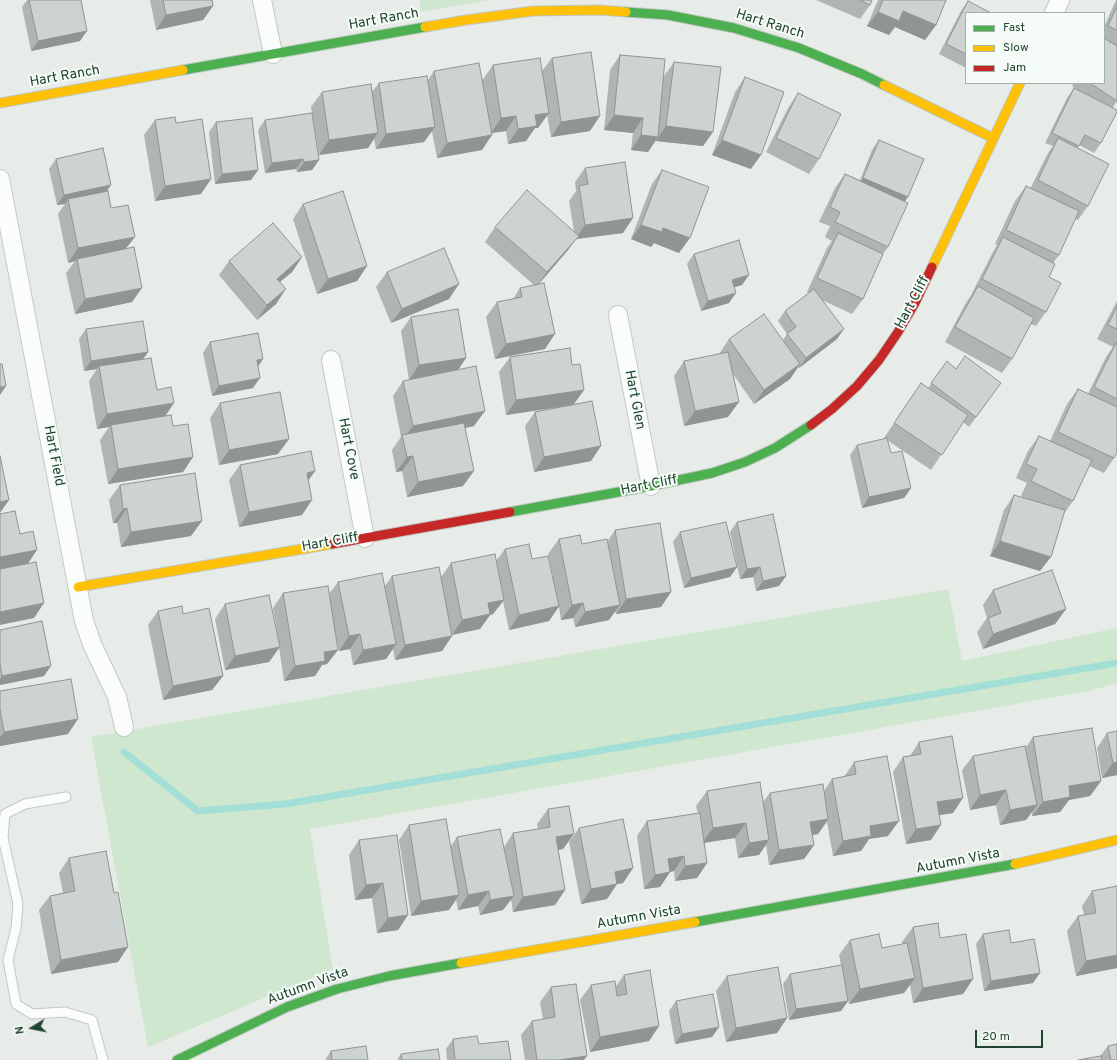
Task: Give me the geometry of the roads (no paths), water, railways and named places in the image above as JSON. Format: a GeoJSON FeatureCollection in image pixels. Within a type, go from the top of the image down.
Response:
{"type":"FeatureCollection","features":[{"type":"Feature","properties":{"kind":"street"},"geometry":{"type":"LineString","coordinates":[[262,0],[273,54]]}},
{"type":"Feature","properties":{"kind":"street"},"geometry":{"type":"LineString","coordinates":[[1054,12],[1060,0]]}},
{"type":"Feature","properties":{"kind":"street","name":"Hart Ranch"},"geometry":{"type":"LineString","coordinates":[[0,103],[466,20],[533,11],[600,10],[668,15],[734,28],[799,48],[862,74],[993,138]]}},
{"type":"Feature","properties":{"kind":"street","name":"Hart Cliff"},"geometry":{"type":"LineString","coordinates":[[78,586],[365,538],[651,486],[712,473],[745,462],[775,448],[805,430],[832,409],[857,386],[879,360],[898,332],[915,303],[1020,84]]}},
{"type":"Feature","properties":{"kind":"street","name":"Hart Field"},"geometry":{"type":"LineString","coordinates":[[0,179],[84,621],[92,644],[117,697],[124,727]]}},
{"type":"Feature","properties":{"kind":"street","name":"Hart Glen"},"geometry":{"type":"LineString","coordinates":[[618,315],[651,486]]}},
{"type":"Feature","properties":{"kind":"street","name":"Hart Cove"},"geometry":{"type":"LineString","coordinates":[[331,360],[365,538]]}},
{"type":"Feature","properties":{"kind":"street","name":"Autumn Vista"},"geometry":{"type":"LineString","coordinates":[[178,1060],[287,1007],[337,989],[389,976],[1005,868],[1117,840]]}},
{"type":"Feature","properties":{"kind":"lane"},"geometry":{"type":"LineString","coordinates":[[66,797],[25,804],[6,814],[3,838],[18,904],[16,928],[8,960],[16,1004],[32,1014],[65,1012],[92,1020],[103,1060]]}},
{"type":"Feature","properties":{"kind":"waterway"},"geometry":{"type":"LineString","coordinates":[[124,752],[198,811],[285,804],[1117,663]]}}]}
